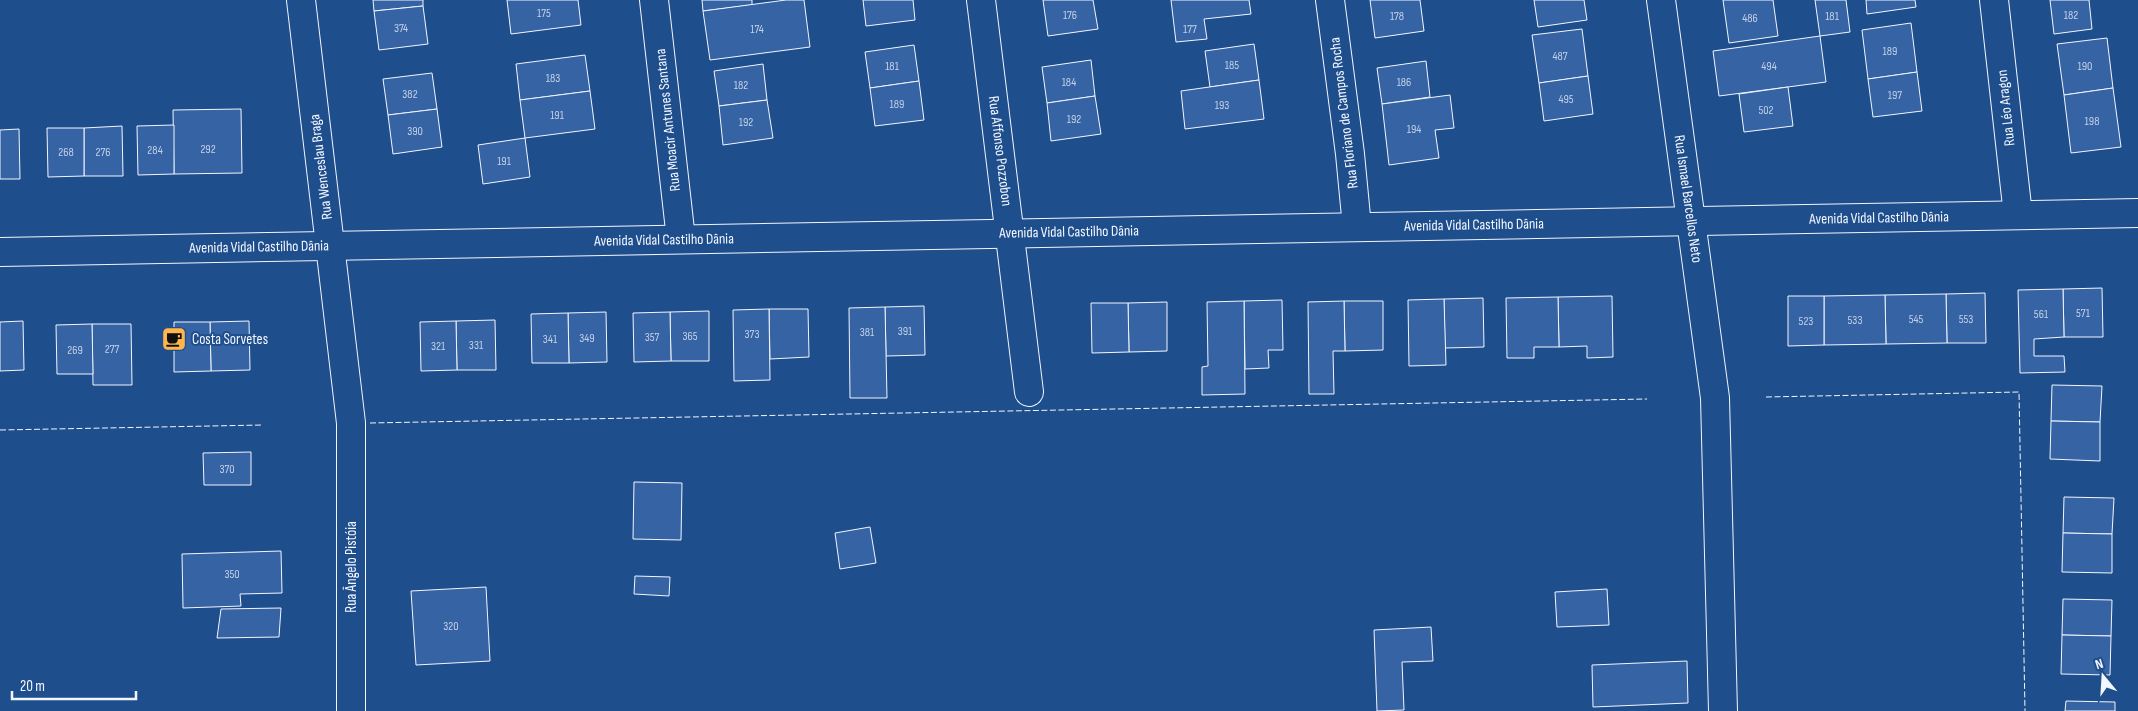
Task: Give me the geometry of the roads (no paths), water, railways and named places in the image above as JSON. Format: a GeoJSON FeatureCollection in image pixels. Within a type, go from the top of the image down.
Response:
{"type":"FeatureCollection","features":[{"type":"Feature","properties":{"kind":"street","name":"Rua Wenceslau Braga"},"geometry":{"type":"LineString","coordinates":[[301,0],[351,423]]}},
{"type":"Feature","properties":{"kind":"street","name":"Rua Moacir Antunes Santana"},"geometry":{"type":"LineString","coordinates":[[654,0],[681,239]]}},
{"type":"Feature","properties":{"kind":"street","name":"Rua Affonso Pozzobon"},"geometry":{"type":"LineString","coordinates":[[981,0],[1029,392]]}},
{"type":"Feature","properties":{"kind":"street","name":"Rua Floriano de Campos Rocha"},"geometry":{"type":"LineString","coordinates":[[1330,0],[1350,154],[1357,227]]}},
{"type":"Feature","properties":{"kind":"street","name":"Rua Ismael Barcellos Neto"},"geometry":{"type":"LineString","coordinates":[[1662,0],[1715,398],[1723,711]]}},
{"type":"Feature","properties":{"kind":"street","name":"Rua Léo Aragon"},"geometry":{"type":"LineString","coordinates":[[1994,0],[2018,216]]}},
{"type":"Feature","properties":{"kind":"street","name":"Avenida Vidal Castilho Dânia"},"geometry":{"type":"LineString","coordinates":[[0,252],[2138,213]]}},
{"type":"Feature","properties":{"kind":"street","name":"Rua Ângelo Pistóia"},"geometry":{"type":"LineString","coordinates":[[351,423],[351,711]]}},
{"type":"Feature","properties":{"kind":"place","name":"Costa Sorvetes"},"geometry":{"type":"Point","coordinates":[174,339]}}]}
